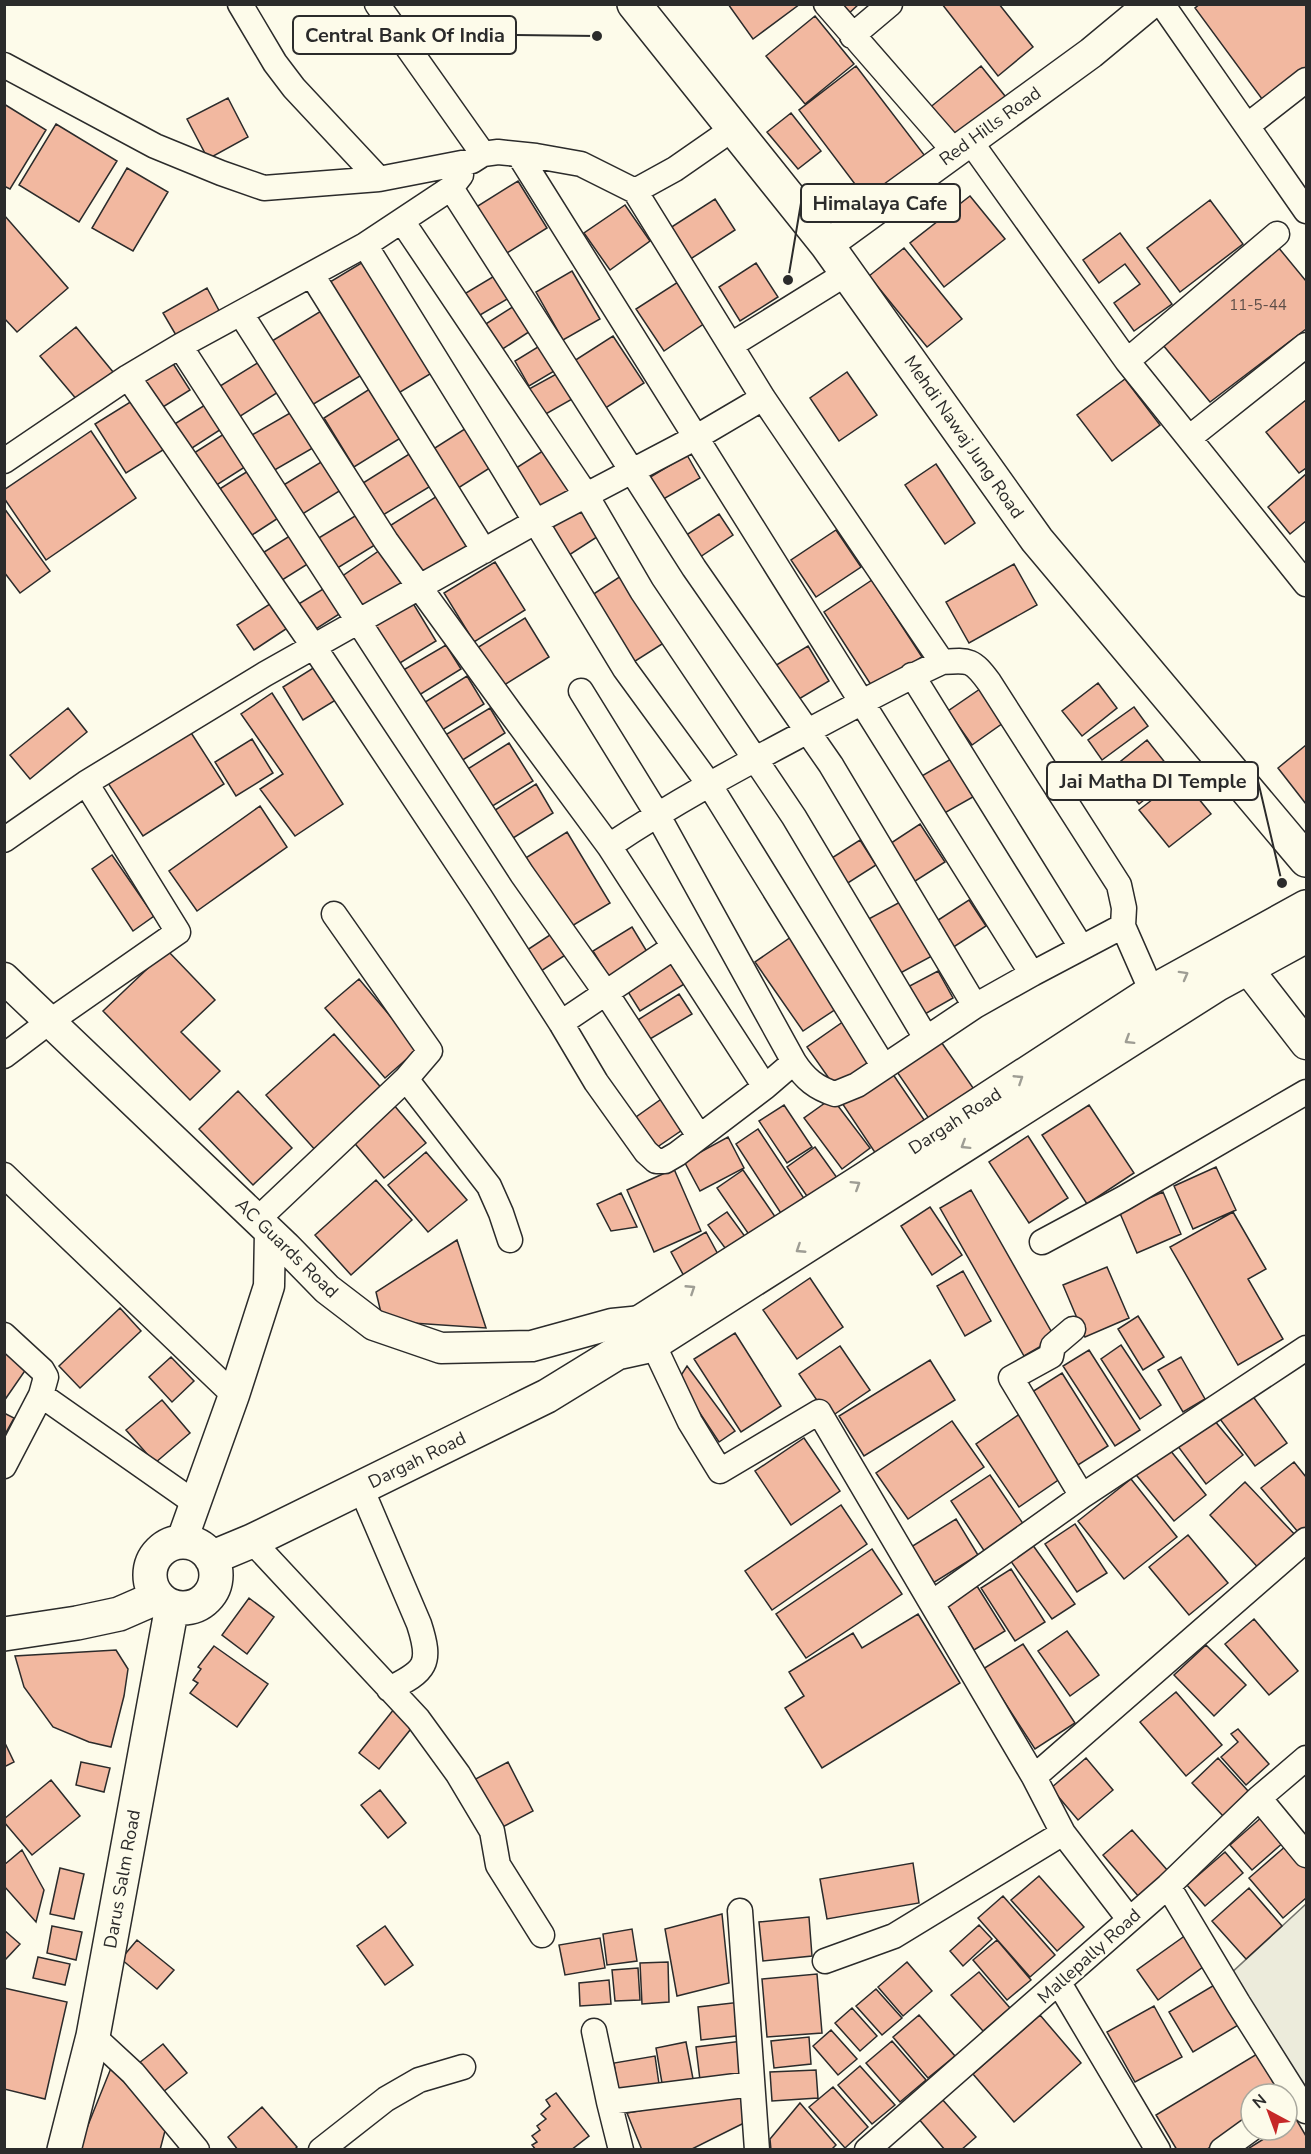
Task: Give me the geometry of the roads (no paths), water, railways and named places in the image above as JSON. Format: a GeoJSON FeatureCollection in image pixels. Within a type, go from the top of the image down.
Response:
{"type":"FeatureCollection","features":[{"type":"Feature","properties":{"kind":"main road","name":"Mehdi Nawaj Jung Road"},"geometry":{"type":"LineString","coordinates":[[634,4],[827,244],[1037,540],[1306,860]]}},
{"type":"Feature","properties":{"kind":"main road","name":"Dargah Road"},"geometry":{"type":"LineString","coordinates":[[211,1558],[252,1541],[547,1396],[617,1353],[865,1179],[1152,992],[1306,907]]}},
{"type":"Feature","properties":{"kind":"main road","name":"Dargah Road"},"geometry":{"type":"LineString","coordinates":[[647,1332],[1216,985],[1306,936]]}},
{"type":"Feature","properties":{"kind":"main road"},"geometry":{"type":"LineString","coordinates":[[4,1634],[77,1623],[165,1601],[192,1607],[208,1596],[214,1587],[216,1578],[211,1558],[199,1546],[181,1543],[162,1550],[156,1558],[151,1578],[153,1587],[165,1601]]}},
{"type":"Feature","properties":{"kind":"main road","name":"Darus Salm Road"},"geometry":{"type":"LineString","coordinates":[[64,2150],[93,2037],[165,1601]]}},
{"type":"Feature","properties":{"kind":"street"},"geometry":{"type":"LineString","coordinates":[[240,4],[275,63],[294,88],[379,179]]}},
{"type":"Feature","properties":{"kind":"street"},"geometry":{"type":"LineString","coordinates":[[377,4],[478,158]]}},
{"type":"Feature","properties":{"kind":"street"},"geometry":{"type":"LineString","coordinates":[[826,4],[852,36],[963,146],[1127,361],[1306,584]]}},
{"type":"Feature","properties":{"kind":"street"},"geometry":{"type":"LineString","coordinates":[[852,36],[890,4]]}},
{"type":"Feature","properties":{"kind":"street","name":"Red Hills Road"},"geometry":{"type":"LineString","coordinates":[[827,244],[1091,53],[1150,4]]}},
{"type":"Feature","properties":{"kind":"street"},"geometry":{"type":"LineString","coordinates":[[1162,4],[1306,211]]}},
{"type":"Feature","properties":{"kind":"street"},"geometry":{"type":"LineString","coordinates":[[4,65],[155,146],[264,188],[379,179],[498,152],[581,164],[635,191],[764,398],[942,662]]}},
{"type":"Feature","properties":{"kind":"street"},"geometry":{"type":"LineString","coordinates":[[1247,126],[1306,80]]}},
{"type":"Feature","properties":{"kind":"street"},"geometry":{"type":"LineString","coordinates":[[635,191],[675,169],[734,129]]}},
{"type":"Feature","properties":{"kind":"street"},"geometry":{"type":"LineString","coordinates":[[519,155],[1032,974]]}},
{"type":"Feature","properties":{"kind":"street"},"geometry":{"type":"LineString","coordinates":[[5,460],[128,377],[365,245],[451,188],[478,158]]}},
{"type":"Feature","properties":{"kind":"street"},"geometry":{"type":"LineString","coordinates":[[451,188],[694,568],[831,765],[975,1006]]}},
{"type":"Feature","properties":{"kind":"street"},"geometry":{"type":"LineString","coordinates":[[402,221],[586,495],[642,591],[794,817],[926,1038]]}},
{"type":"Feature","properties":{"kind":"street"},"geometry":{"type":"LineString","coordinates":[[1127,361],[1277,234]]}},
{"type":"Feature","properties":{"kind":"street"},"geometry":{"type":"LineString","coordinates":[[365,245],[625,669],[709,784],[884,1067]]}},
{"type":"Feature","properties":{"kind":"street"},"geometry":{"type":"LineString","coordinates":[[731,345],[847,273]]}},
{"type":"Feature","properties":{"kind":"street"},"geometry":{"type":"LineString","coordinates":[[312,275],[484,551]]}},
{"type":"Feature","properties":{"kind":"street"},"geometry":{"type":"LineString","coordinates":[[241,314],[380,531],[418,587],[609,846],[765,1087]]}},
{"type":"Feature","properties":{"kind":"street"},"geometry":{"type":"LineString","coordinates":[[1189,438],[1306,345]]}},
{"type":"Feature","properties":{"kind":"street"},"geometry":{"type":"LineString","coordinates":[[180,346],[522,874],[606,993],[699,1136]]}},
{"type":"Feature","properties":{"kind":"street"},"geometry":{"type":"LineString","coordinates":[[128,377],[314,647],[480,897],[596,1082],[646,1152],[656,1161],[665,1161],[677,1154],[794,1062]]}},
{"type":"Feature","properties":{"kind":"street"},"geometry":{"type":"LineString","coordinates":[[4,840],[86,783],[265,674],[535,522],[695,438],[764,398]]}},
{"type":"Feature","properties":{"kind":"street"},"geometry":{"type":"LineString","coordinates":[[609,846],[657,814],[754,758],[912,675],[942,662],[967,661],[980,669],[989,682],[1119,885],[1124,908],[1123,926],[1152,992]]}},
{"type":"Feature","properties":{"kind":"street"},"geometry":{"type":"LineString","coordinates":[[912,675],[1082,947]]}},
{"type":"Feature","properties":{"kind":"street"},"geometry":{"type":"LineString","coordinates":[[581,691],[657,814],[794,1062],[804,1077],[819,1089],[835,1094],[857,1085],[975,1006],[1123,926]]}},
{"type":"Feature","properties":{"kind":"street"},"geometry":{"type":"LineString","coordinates":[[4,1056],[178,932],[86,783]]}},
{"type":"Feature","properties":{"kind":"street"},"geometry":{"type":"LineString","coordinates":[[181,1543],[234,1395],[269,1286],[264,1226],[406,1079],[430,1051],[334,914]]}},
{"type":"Feature","properties":{"kind":"street"},"geometry":{"type":"LineString","coordinates":[[561,1023],[674,947]]}},
{"type":"Feature","properties":{"kind":"street"},"geometry":{"type":"LineString","coordinates":[[1247,968],[1306,1044]]}},
{"type":"Feature","properties":{"kind":"street","name":"AC Guards Road"},"geometry":{"type":"LineString","coordinates":[[4,978],[327,1289],[375,1325],[441,1348],[532,1346],[612,1324],[647,1332]]}},
{"type":"Feature","properties":{"kind":"street"},"geometry":{"type":"LineString","coordinates":[[406,1079],[489,1186],[510,1240]]}},
{"type":"Feature","properties":{"kind":"street"},"geometry":{"type":"LineString","coordinates":[[1042,1242],[1124,1198],[1306,1092]]}},
{"type":"Feature","properties":{"kind":"street"},"geometry":{"type":"LineString","coordinates":[[4,1174],[234,1395]]}},
{"type":"Feature","properties":{"kind":"street"},"geometry":{"type":"LineString","coordinates":[[1073,1329],[1053,1346],[1051,1356],[1011,1378],[1082,1496]]}},
{"type":"Feature","properties":{"kind":"street"},"geometry":{"type":"LineString","coordinates":[[647,1332],[690,1422],[720,1472],[819,1412],[1034,1777],[1063,1833],[1129,1919]]}},
{"type":"Feature","properties":{"kind":"street"},"geometry":{"type":"LineString","coordinates":[[4,1335],[42,1370],[46,1377],[41,1395],[4,1466]]}},
{"type":"Feature","properties":{"kind":"street"},"geometry":{"type":"LineString","coordinates":[[932,1603],[1082,1496],[1306,1347]]}},
{"type":"Feature","properties":{"kind":"street"},"geometry":{"type":"LineString","coordinates":[[41,1395],[195,1503]]}},
{"type":"Feature","properties":{"kind":"street"},"geometry":{"type":"LineString","coordinates":[[361,1488],[426,1644],[426,1658],[419,1670],[412,1678],[389,1689]]}},
{"type":"Feature","properties":{"kind":"street"},"geometry":{"type":"LineString","coordinates":[[1034,1777],[1306,1540]]}},
{"type":"Feature","properties":{"kind":"street"},"geometry":{"type":"LineString","coordinates":[[252,1541],[417,1719],[458,1774],[492,1831],[498,1864],[542,1935]]}},
{"type":"Feature","properties":{"kind":"street","name":"Mallepally Road"},"geometry":{"type":"LineString","coordinates":[[872,2148],[1168,1886],[1259,1798],[1306,1758]]}},
{"type":"Feature","properties":{"kind":"street"},"geometry":{"type":"LineString","coordinates":[[1259,1798],[1306,1855]]}},
{"type":"Feature","properties":{"kind":"street"},"geometry":{"type":"LineString","coordinates":[[825,1960],[894,1936],[1063,1833]]}},
{"type":"Feature","properties":{"kind":"street"},"geometry":{"type":"LineString","coordinates":[[1168,1886],[1283,2082]]}},
{"type":"Feature","properties":{"kind":"street"},"geometry":{"type":"LineString","coordinates":[[740,1911],[757,2150]]}},
{"type":"Feature","properties":{"kind":"street"},"geometry":{"type":"LineString","coordinates":[[1059,1983],[1158,2150]]}},
{"type":"Feature","properties":{"kind":"street"},"geometry":{"type":"LineString","coordinates":[[594,2031],[621,2150]]}},
{"type":"Feature","properties":{"kind":"street"},"geometry":{"type":"LineString","coordinates":[[93,2037],[133,2073],[197,2150]]}},
{"type":"Feature","properties":{"kind":"street"},"geometry":{"type":"LineString","coordinates":[[321,2150],[386,2099],[419,2080],[463,2067]]}},
{"type":"Feature","properties":{"kind":"street"},"geometry":{"type":"LineString","coordinates":[[609,2102],[752,2084]]}},
{"type":"Feature","properties":{"kind":"street"},"geometry":{"type":"LineString","coordinates":[[1222,2150],[1239,2138]]}},
{"type":"Feature","properties":{"kind":"place","name":"Central Bank Of India"},"geometry":{"type":"Point","coordinates":[597,36]}},
{"type":"Feature","properties":{"kind":"place","name":"Himalaya Cafe"},"geometry":{"type":"Point","coordinates":[788,280]}},
{"type":"Feature","properties":{"kind":"place","name":"Jai Matha DI Temple"},"geometry":{"type":"Point","coordinates":[1282,883]}}]}
